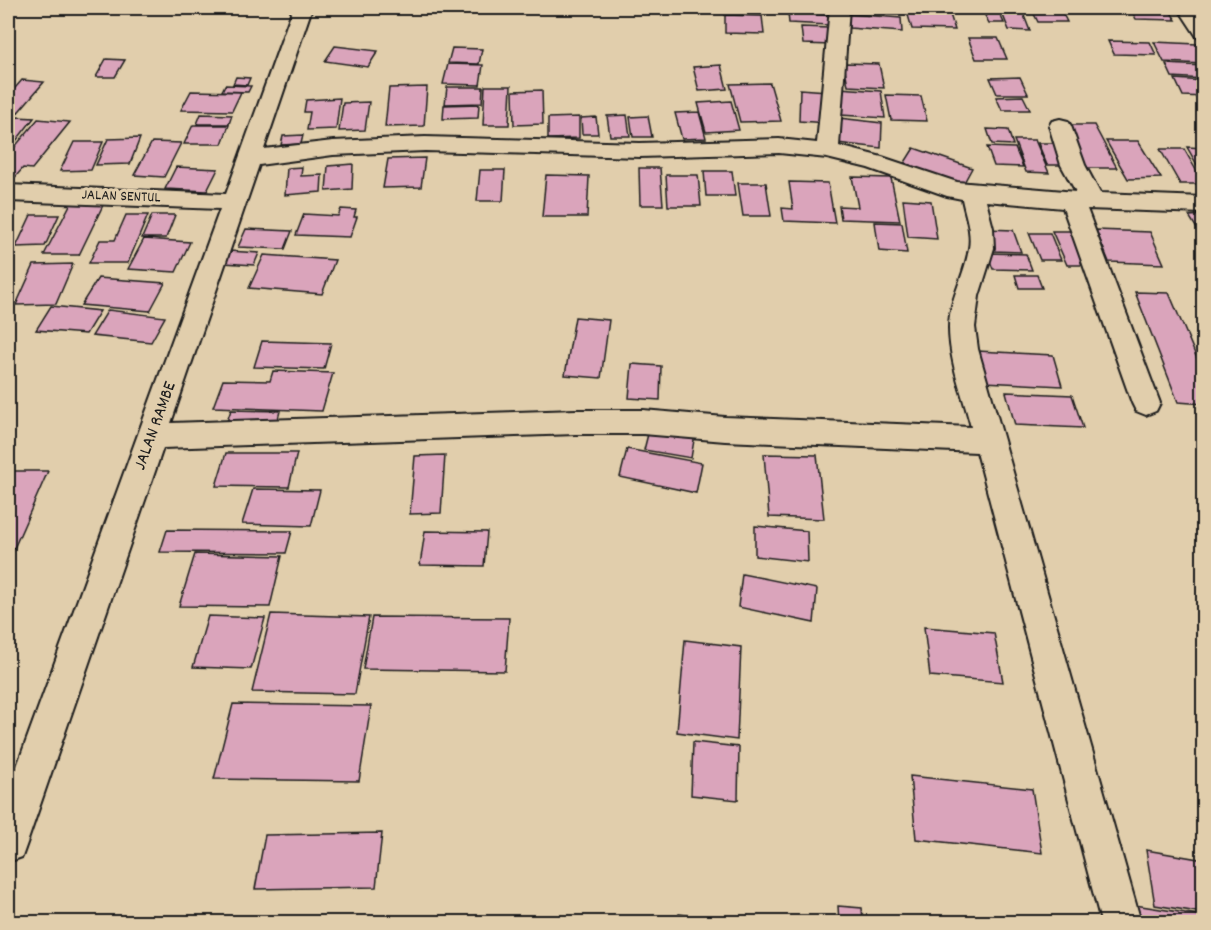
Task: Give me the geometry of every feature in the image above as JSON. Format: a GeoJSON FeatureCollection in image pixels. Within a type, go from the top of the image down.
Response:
{"type":"FeatureCollection","features":[{"type":"Feature","properties":{"kind":"street","name":"JALAN RAMBE"},"geometry":{"type":"LineString","coordinates":[[8,843],[302,8]]}},
{"type":"Feature","properties":{"kind":"street"},"geometry":{"type":"LineString","coordinates":[[827,151],[840,8]]}},
{"type":"Feature","properties":{"kind":"street"},"geometry":{"type":"LineString","coordinates":[[1187,8],[1203,33]]}},
{"type":"Feature","properties":{"kind":"street"},"geometry":{"type":"LineString","coordinates":[[1060,126],[1146,403]]}},
{"type":"Feature","properties":{"kind":"street"},"geometry":{"type":"LineString","coordinates":[[248,159],[333,148],[425,144],[640,150],[779,146],[827,151],[873,162],[955,190],[1082,201],[1203,205]]}},
{"type":"Feature","properties":{"kind":"street"},"geometry":{"type":"LineString","coordinates":[[972,192],[981,228],[982,248],[966,296],[962,327],[964,349],[1121,922]]}},
{"type":"Feature","properties":{"kind":"street","name":"JALAN SENTUL"},"geometry":{"type":"LineString","coordinates":[[8,194],[235,201]]}},
{"type":"Feature","properties":{"kind":"street"},"geometry":{"type":"LineString","coordinates":[[152,436],[643,422],[725,429],[989,440]]}},
{"type":"Feature","properties":{"kind":"building"},"geometry":{"type":"Polygon","coordinates":[[[724,8],[755,8],[755,13],[724,12],[724,8]]]}},
{"type":"Feature","properties":{"kind":"building"},"geometry":{"type":"Polygon","coordinates":[[[906,8],[948,8],[955,30],[912,29],[906,8]]]}},
{"type":"Feature","properties":{"kind":"building"},"geometry":{"type":"Polygon","coordinates":[[[981,8],[997,8],[1004,23],[989,23],[981,8]]]}},
{"type":"Feature","properties":{"kind":"building"},"geometry":{"type":"Polygon","coordinates":[[[1031,8],[1060,8],[1067,22],[1038,22],[1031,8]]]}},
{"type":"Feature","properties":{"kind":"building"},"geometry":{"type":"Polygon","coordinates":[[[1130,8],[1168,8],[1176,20],[1136,19],[1130,8]]]}},
{"type":"Feature","properties":{"kind":"building"},"geometry":{"type":"Polygon","coordinates":[[[788,13],[828,15],[829,25],[789,23],[788,13]]]}},
{"type":"Feature","properties":{"kind":"building"},"geometry":{"type":"Polygon","coordinates":[[[1002,13],[1023,13],[1030,31],[1009,30],[1002,13]]]}},
{"type":"Feature","properties":{"kind":"building"},"geometry":{"type":"Polygon","coordinates":[[[849,14],[901,18],[902,32],[849,28],[849,14]]]}},
{"type":"Feature","properties":{"kind":"building"},"geometry":{"type":"Polygon","coordinates":[[[725,15],[762,16],[764,34],[725,33],[725,15]]]}},
{"type":"Feature","properties":{"kind":"building"},"geometry":{"type":"Polygon","coordinates":[[[801,27],[829,28],[831,45],[803,44],[801,27]]]}},
{"type":"Feature","properties":{"kind":"building"},"geometry":{"type":"Polygon","coordinates":[[[968,38],[998,38],[1007,59],[976,59],[968,38]]]}},
{"type":"Feature","properties":{"kind":"building"},"geometry":{"type":"Polygon","coordinates":[[[1108,41],[1150,42],[1156,55],[1114,54],[1108,41]]]}},
{"type":"Feature","properties":{"kind":"building"},"geometry":{"type":"Polygon","coordinates":[[[1154,42],[1197,44],[1204,57],[1204,64],[1164,62],[1154,42]]]}},
{"type":"Feature","properties":{"kind":"building"},"geometry":{"type":"Polygon","coordinates":[[[335,46],[378,51],[368,67],[325,61],[335,46]]]}},
{"type":"Feature","properties":{"kind":"building"},"geometry":{"type":"Polygon","coordinates":[[[452,48],[482,49],[479,64],[448,63],[452,48]]]}},
{"type":"Feature","properties":{"kind":"building"},"geometry":{"type":"Polygon","coordinates":[[[106,59],[125,60],[115,77],[96,77],[106,59]]]}},
{"type":"Feature","properties":{"kind":"building"},"geometry":{"type":"Polygon","coordinates":[[[844,63],[879,64],[884,88],[848,86],[844,63]]]}},
{"type":"Feature","properties":{"kind":"building"},"geometry":{"type":"Polygon","coordinates":[[[448,64],[483,65],[480,85],[443,84],[448,64]]]}},
{"type":"Feature","properties":{"kind":"building"},"geometry":{"type":"Polygon","coordinates":[[[1166,64],[1204,66],[1204,79],[1172,77],[1166,64]]]}},
{"type":"Feature","properties":{"kind":"building"},"geometry":{"type":"Polygon","coordinates":[[[721,65],[727,89],[699,91],[693,67],[721,65]]]}},
{"type":"Feature","properties":{"kind":"building"},"geometry":{"type":"Polygon","coordinates":[[[236,77],[250,78],[247,85],[233,84],[236,77]]]}},
{"type":"Feature","properties":{"kind":"building"},"geometry":{"type":"Polygon","coordinates":[[[1020,77],[1028,94],[997,94],[990,78],[1020,77]]]}},
{"type":"Feature","properties":{"kind":"building"},"geometry":{"type":"Polygon","coordinates":[[[1175,79],[1204,81],[1204,97],[1183,96],[1175,79]]]}},
{"type":"Feature","properties":{"kind":"building"},"geometry":{"type":"Polygon","coordinates":[[[22,80],[44,82],[8,124],[8,96],[22,80]]]}},
{"type":"Feature","properties":{"kind":"building"},"geometry":{"type":"Polygon","coordinates":[[[770,83],[781,121],[740,122],[730,84],[770,83]]]}},
{"type":"Feature","properties":{"kind":"building"},"geometry":{"type":"Polygon","coordinates":[[[225,85],[251,86],[248,92],[222,91],[225,85]]]}},
{"type":"Feature","properties":{"kind":"building"},"geometry":{"type":"Polygon","coordinates":[[[485,86],[511,86],[509,125],[483,125],[485,86]]]}},
{"type":"Feature","properties":{"kind":"building"},"geometry":{"type":"Polygon","coordinates":[[[427,87],[424,126],[385,127],[389,88],[427,87]]]}},
{"type":"Feature","properties":{"kind":"building"},"geometry":{"type":"Polygon","coordinates":[[[447,87],[483,87],[482,103],[445,104],[447,87]]]}},
{"type":"Feature","properties":{"kind":"building"},"geometry":{"type":"Polygon","coordinates":[[[839,88],[881,91],[885,118],[841,115],[839,88]]]}},
{"type":"Feature","properties":{"kind":"building"},"geometry":{"type":"Polygon","coordinates":[[[800,89],[827,91],[827,123],[799,121],[800,89]]]}},
{"type":"Feature","properties":{"kind":"building"},"geometry":{"type":"Polygon","coordinates":[[[542,90],[543,124],[514,125],[513,91],[542,90]]]}},
{"type":"Feature","properties":{"kind":"building"},"geometry":{"type":"Polygon","coordinates":[[[191,91],[241,92],[232,111],[181,110],[191,91]]]}},
{"type":"Feature","properties":{"kind":"building"},"geometry":{"type":"Polygon","coordinates":[[[886,95],[921,96],[927,121],[891,120],[886,95]]]}},
{"type":"Feature","properties":{"kind":"building"},"geometry":{"type":"Polygon","coordinates":[[[1023,96],[1030,110],[1002,110],[996,97],[1023,96]]]}},
{"type":"Feature","properties":{"kind":"building"},"geometry":{"type":"Polygon","coordinates":[[[340,98],[336,129],[307,130],[310,112],[304,112],[306,100],[340,98]]]}},
{"type":"Feature","properties":{"kind":"building"},"geometry":{"type":"Polygon","coordinates":[[[731,101],[739,130],[706,132],[698,103],[731,101]]]}},
{"type":"Feature","properties":{"kind":"building"},"geometry":{"type":"Polygon","coordinates":[[[369,102],[365,130],[339,131],[343,103],[369,102]]]}},
{"type":"Feature","properties":{"kind":"building"},"geometry":{"type":"Polygon","coordinates":[[[479,104],[478,118],[443,119],[444,105],[479,104]]]}},
{"type":"Feature","properties":{"kind":"building"},"geometry":{"type":"Polygon","coordinates":[[[699,112],[706,138],[682,139],[675,113],[699,112]]]}},
{"type":"Feature","properties":{"kind":"building"},"geometry":{"type":"Polygon","coordinates":[[[201,114],[232,115],[229,124],[197,124],[201,114]]]}},
{"type":"Feature","properties":{"kind":"building"},"geometry":{"type":"Polygon","coordinates":[[[627,115],[630,136],[610,136],[607,116],[627,115]]]}},
{"type":"Feature","properties":{"kind":"building"},"geometry":{"type":"Polygon","coordinates":[[[648,116],[652,137],[633,137],[630,117],[648,116]]]}},
{"type":"Feature","properties":{"kind":"building"},"geometry":{"type":"Polygon","coordinates":[[[16,117],[34,118],[8,151],[8,127],[16,117]]]}},
{"type":"Feature","properties":{"kind":"building"},"geometry":{"type":"Polygon","coordinates":[[[579,117],[579,138],[548,139],[548,118],[579,117]]]}},
{"type":"Feature","properties":{"kind":"building"},"geometry":{"type":"Polygon","coordinates":[[[596,117],[598,134],[582,134],[581,118],[596,117]]]}},
{"type":"Feature","properties":{"kind":"building"},"geometry":{"type":"Polygon","coordinates":[[[839,118],[882,123],[881,148],[837,143],[839,118]]]}},
{"type":"Feature","properties":{"kind":"building"},"geometry":{"type":"Polygon","coordinates":[[[38,119],[70,122],[32,169],[23,168],[11,182],[8,181],[8,155],[38,119]]]}},
{"type":"Feature","properties":{"kind":"building"},"geometry":{"type":"Polygon","coordinates":[[[193,125],[229,125],[222,144],[184,144],[193,125]]]}},
{"type":"Feature","properties":{"kind":"building"},"geometry":{"type":"Polygon","coordinates":[[[1063,125],[1094,125],[1117,168],[1085,168],[1063,125]]]}},
{"type":"Feature","properties":{"kind":"building"},"geometry":{"type":"Polygon","coordinates":[[[987,129],[1008,130],[1013,145],[992,144],[987,129]]]}},
{"type":"Feature","properties":{"kind":"building"},"geometry":{"type":"Polygon","coordinates":[[[303,135],[301,144],[281,145],[283,136],[303,135]]]}},
{"type":"Feature","properties":{"kind":"building"},"geometry":{"type":"Polygon","coordinates":[[[140,138],[130,164],[96,165],[108,139],[140,138]]]}},
{"type":"Feature","properties":{"kind":"building"},"geometry":{"type":"Polygon","coordinates":[[[1014,140],[1035,140],[1049,173],[1026,172],[1014,140]]]}},
{"type":"Feature","properties":{"kind":"building"},"geometry":{"type":"Polygon","coordinates":[[[1106,141],[1138,141],[1161,178],[1128,179],[1106,141]]]}},
{"type":"Feature","properties":{"kind":"building"},"geometry":{"type":"Polygon","coordinates":[[[74,142],[103,142],[91,170],[60,171],[74,142]]]}},
{"type":"Feature","properties":{"kind":"building"},"geometry":{"type":"Polygon","coordinates":[[[152,142],[181,143],[164,177],[134,175],[152,142]]]}},
{"type":"Feature","properties":{"kind":"building"},"geometry":{"type":"Polygon","coordinates":[[[1038,143],[1058,143],[1068,165],[1047,165],[1038,143]]]}},
{"type":"Feature","properties":{"kind":"building"},"geometry":{"type":"Polygon","coordinates":[[[987,147],[1015,148],[1023,167],[994,166],[987,147]]]}},
{"type":"Feature","properties":{"kind":"building"},"geometry":{"type":"Polygon","coordinates":[[[1187,147],[1204,148],[1204,177],[1187,147]]]}},
{"type":"Feature","properties":{"kind":"building"},"geometry":{"type":"Polygon","coordinates":[[[914,148],[972,168],[961,188],[902,167],[914,148]]]}},
{"type":"Feature","properties":{"kind":"building"},"geometry":{"type":"Polygon","coordinates":[[[1160,149],[1184,149],[1204,184],[1180,184],[1160,149]]]}},
{"type":"Feature","properties":{"kind":"building"},"geometry":{"type":"Polygon","coordinates":[[[425,158],[421,187],[383,188],[388,159],[425,158]]]}},
{"type":"Feature","properties":{"kind":"building"},"geometry":{"type":"Polygon","coordinates":[[[353,164],[352,189],[326,191],[328,166],[353,164]]]}},
{"type":"Feature","properties":{"kind":"building"},"geometry":{"type":"Polygon","coordinates":[[[176,167],[218,169],[207,191],[165,189],[176,167]]]}},
{"type":"Feature","properties":{"kind":"building"},"geometry":{"type":"Polygon","coordinates":[[[302,167],[301,176],[322,175],[321,192],[285,195],[287,168],[302,167]]]}},
{"type":"Feature","properties":{"kind":"building"},"geometry":{"type":"Polygon","coordinates":[[[639,168],[660,168],[663,205],[640,205],[639,168]]]}},
{"type":"Feature","properties":{"kind":"building"},"geometry":{"type":"Polygon","coordinates":[[[480,170],[505,170],[503,201],[477,201],[480,170]]]}},
{"type":"Feature","properties":{"kind":"building"},"geometry":{"type":"Polygon","coordinates":[[[704,171],[732,171],[735,196],[706,196],[704,171]]]}},
{"type":"Feature","properties":{"kind":"building"},"geometry":{"type":"Polygon","coordinates":[[[546,175],[589,176],[587,217],[542,217],[546,175]]]}},
{"type":"Feature","properties":{"kind":"building"},"geometry":{"type":"Polygon","coordinates":[[[666,175],[698,175],[701,206],[668,206],[666,175]]]}},
{"type":"Feature","properties":{"kind":"building"},"geometry":{"type":"Polygon","coordinates":[[[852,177],[891,178],[900,221],[841,219],[839,206],[858,207],[852,177]]]}},
{"type":"Feature","properties":{"kind":"building"},"geometry":{"type":"Polygon","coordinates":[[[789,182],[828,183],[835,223],[784,221],[782,208],[793,209],[789,182]]]}},
{"type":"Feature","properties":{"kind":"building"},"geometry":{"type":"Polygon","coordinates":[[[738,183],[766,183],[771,216],[743,216],[738,183]]]}},
{"type":"Feature","properties":{"kind":"building"},"geometry":{"type":"Polygon","coordinates":[[[903,199],[931,201],[937,239],[908,237],[903,199]]]}},
{"type":"Feature","properties":{"kind":"building"},"geometry":{"type":"Polygon","coordinates":[[[72,201],[105,201],[79,255],[44,255],[72,201]]]}},
{"type":"Feature","properties":{"kind":"building"},"geometry":{"type":"Polygon","coordinates":[[[341,209],[356,210],[354,217],[357,217],[350,237],[296,235],[304,214],[338,216],[341,209]]]}},
{"type":"Feature","properties":{"kind":"building"},"geometry":{"type":"Polygon","coordinates":[[[31,215],[59,215],[45,246],[16,247],[31,215]]]}},
{"type":"Feature","properties":{"kind":"building"},"geometry":{"type":"Polygon","coordinates":[[[126,215],[148,215],[128,263],[89,263],[100,240],[115,240],[126,215]]]}},
{"type":"Feature","properties":{"kind":"building"},"geometry":{"type":"Polygon","coordinates":[[[152,215],[175,215],[166,238],[142,238],[152,215]]]}},
{"type":"Feature","properties":{"kind":"building"},"geometry":{"type":"Polygon","coordinates":[[[1204,215],[1204,240],[1189,216],[1204,215]]]}},
{"type":"Feature","properties":{"kind":"building"},"geometry":{"type":"Polygon","coordinates":[[[875,222],[902,223],[907,253],[879,251],[875,222]]]}},
{"type":"Feature","properties":{"kind":"building"},"geometry":{"type":"Polygon","coordinates":[[[246,229],[292,231],[285,249],[238,247],[246,229]]]}},
{"type":"Feature","properties":{"kind":"building"},"geometry":{"type":"Polygon","coordinates":[[[986,229],[1013,230],[1021,252],[993,251],[986,229]]]}},
{"type":"Feature","properties":{"kind":"building"},"geometry":{"type":"Polygon","coordinates":[[[1096,230],[1150,232],[1164,264],[1109,262],[1096,230]]]}},
{"type":"Feature","properties":{"kind":"building"},"geometry":{"type":"Polygon","coordinates":[[[1052,231],[1076,231],[1092,265],[1067,265],[1052,231]]]}},
{"type":"Feature","properties":{"kind":"building"},"geometry":{"type":"Polygon","coordinates":[[[1029,233],[1050,233],[1061,260],[1040,260],[1029,233]]]}},
{"type":"Feature","properties":{"kind":"building"},"geometry":{"type":"Polygon","coordinates":[[[144,239],[190,242],[176,272],[128,269],[144,239]]]}},
{"type":"Feature","properties":{"kind":"building"},"geometry":{"type":"Polygon","coordinates":[[[229,251],[259,253],[254,265],[224,263],[229,251]]]}},
{"type":"Feature","properties":{"kind":"building"},"geometry":{"type":"Polygon","coordinates":[[[987,253],[1026,254],[1032,270],[993,269],[987,253]]]}},
{"type":"Feature","properties":{"kind":"building"},"geometry":{"type":"Polygon","coordinates":[[[264,255],[335,260],[322,294],[249,288],[264,255]]]}},
{"type":"Feature","properties":{"kind":"building"},"geometry":{"type":"Polygon","coordinates":[[[73,264],[56,304],[16,305],[34,265],[73,264]]]}},
{"type":"Feature","properties":{"kind":"building"},"geometry":{"type":"Polygon","coordinates":[[[1015,275],[1037,275],[1042,288],[1019,288],[1015,275]]]}},
{"type":"Feature","properties":{"kind":"building"},"geometry":{"type":"Polygon","coordinates":[[[98,278],[165,283],[150,311],[81,305],[98,278]]]}},
{"type":"Feature","properties":{"kind":"building"},"geometry":{"type":"Polygon","coordinates":[[[1135,292],[1169,293],[1204,375],[1204,404],[1178,402],[1135,292]]]}},
{"type":"Feature","properties":{"kind":"building"},"geometry":{"type":"Polygon","coordinates":[[[51,306],[100,311],[86,334],[36,330],[51,306]]]}},
{"type":"Feature","properties":{"kind":"building"},"geometry":{"type":"Polygon","coordinates":[[[108,310],[165,317],[151,342],[92,336],[108,310]]]}},
{"type":"Feature","properties":{"kind":"building"},"geometry":{"type":"Polygon","coordinates":[[[575,317],[609,320],[601,378],[565,375],[575,317]]]}},
{"type":"Feature","properties":{"kind":"building"},"geometry":{"type":"Polygon","coordinates":[[[262,341],[331,343],[324,369],[254,367],[262,341]]]}},
{"type":"Feature","properties":{"kind":"building"},"geometry":{"type":"Polygon","coordinates":[[[977,351],[1053,355],[1062,386],[984,382],[977,351]]]}},
{"type":"Feature","properties":{"kind":"building"},"geometry":{"type":"Polygon","coordinates":[[[632,364],[661,366],[660,400],[629,398],[632,364]]]}},
{"type":"Feature","properties":{"kind":"building"},"geometry":{"type":"Polygon","coordinates":[[[273,371],[333,373],[322,411],[213,407],[223,380],[270,381],[273,371]]]}},
{"type":"Feature","properties":{"kind":"building"},"geometry":{"type":"Polygon","coordinates":[[[1006,392],[1072,395],[1083,428],[1015,425],[1006,392]]]}},
{"type":"Feature","properties":{"kind":"building"},"geometry":{"type":"Polygon","coordinates":[[[231,410],[280,411],[275,431],[224,430],[231,410]]]}},
{"type":"Feature","properties":{"kind":"building"},"geometry":{"type":"Polygon","coordinates":[[[650,426],[695,434],[691,458],[644,450],[650,426]]]}},
{"type":"Feature","properties":{"kind":"building"},"geometry":{"type":"Polygon","coordinates":[[[627,449],[702,463],[696,493],[620,477],[627,449]]]}},
{"type":"Feature","properties":{"kind":"building"},"geometry":{"type":"Polygon","coordinates":[[[226,453],[297,453],[289,487],[216,486],[226,453]]]}},
{"type":"Feature","properties":{"kind":"building"},"geometry":{"type":"Polygon","coordinates":[[[764,454],[817,455],[824,519],[769,517],[764,454]]]}},
{"type":"Feature","properties":{"kind":"building"},"geometry":{"type":"Polygon","coordinates":[[[445,455],[441,513],[410,514],[415,456],[445,455]]]}},
{"type":"Feature","properties":{"kind":"building"},"geometry":{"type":"Polygon","coordinates":[[[8,471],[48,471],[8,562],[8,471]]]}},
{"type":"Feature","properties":{"kind":"building"},"geometry":{"type":"Polygon","coordinates":[[[253,489],[320,490],[311,526],[242,524],[253,489]]]}},
{"type":"Feature","properties":{"kind":"building"},"geometry":{"type":"Polygon","coordinates":[[[755,526],[807,531],[808,562],[755,556],[755,526]]]}},
{"type":"Feature","properties":{"kind":"building"},"geometry":{"type":"Polygon","coordinates":[[[167,530],[292,531],[286,553],[160,552],[167,530]]]}},
{"type":"Feature","properties":{"kind":"building"},"geometry":{"type":"Polygon","coordinates":[[[425,531],[487,532],[484,566],[420,565],[425,531]]]}},
{"type":"Feature","properties":{"kind":"building"},"geometry":{"type":"Polygon","coordinates":[[[195,554],[282,556],[270,607],[179,606],[195,554]]]}},
{"type":"Feature","properties":{"kind":"building"},"geometry":{"type":"Polygon","coordinates":[[[742,574],[817,589],[814,623],[738,607],[742,574]]]}},
{"type":"Feature","properties":{"kind":"building"},"geometry":{"type":"Polygon","coordinates":[[[271,614],[369,617],[355,694],[252,692],[271,614]]]}},
{"type":"Feature","properties":{"kind":"building"},"geometry":{"type":"Polygon","coordinates":[[[208,616],[265,618],[251,669],[193,667],[208,616]]]}},
{"type":"Feature","properties":{"kind":"building"},"geometry":{"type":"Polygon","coordinates":[[[372,617],[509,618],[505,671],[363,669],[372,617]]]}},
{"type":"Feature","properties":{"kind":"building"},"geometry":{"type":"Polygon","coordinates":[[[924,627],[994,633],[1003,682],[930,676],[924,627]]]}},
{"type":"Feature","properties":{"kind":"building"},"geometry":{"type":"Polygon","coordinates":[[[685,640],[741,647],[737,740],[677,732],[685,640]]]}},
{"type":"Feature","properties":{"kind":"building"},"geometry":{"type":"Polygon","coordinates":[[[233,704],[371,706],[359,781],[214,779],[233,704]]]}},
{"type":"Feature","properties":{"kind":"building"},"geometry":{"type":"Polygon","coordinates":[[[693,742],[739,747],[738,800],[691,795],[693,742]]]}},
{"type":"Feature","properties":{"kind":"building"},"geometry":{"type":"Polygon","coordinates":[[[910,776],[1032,789],[1042,853],[916,839],[910,776]]]}},
{"type":"Feature","properties":{"kind":"building"},"geometry":{"type":"Polygon","coordinates":[[[382,833],[376,887],[255,889],[265,835],[382,833]]]}},
{"type":"Feature","properties":{"kind":"building"},"geometry":{"type":"Polygon","coordinates":[[[1146,850],[1204,860],[1204,913],[1155,905],[1146,850]]]}},
{"type":"Feature","properties":{"kind":"building"},"geometry":{"type":"Polygon","coordinates":[[[1135,905],[1204,916],[1204,922],[1138,922],[1135,905]]]}},
{"type":"Feature","properties":{"kind":"building"},"geometry":{"type":"Polygon","coordinates":[[[838,906],[862,908],[863,922],[839,922],[838,906]]]}},
{"type":"Feature","properties":{"kind":"building"},"geometry":{"type":"Polygon","coordinates":[[[679,914],[732,921],[732,922],[678,922],[679,914]]]}},
{"type":"Feature","properties":{"kind":"building"},"geometry":{"type":"Polygon","coordinates":[[[752,918],[784,921],[784,922],[752,922],[752,918]]]}}]}
